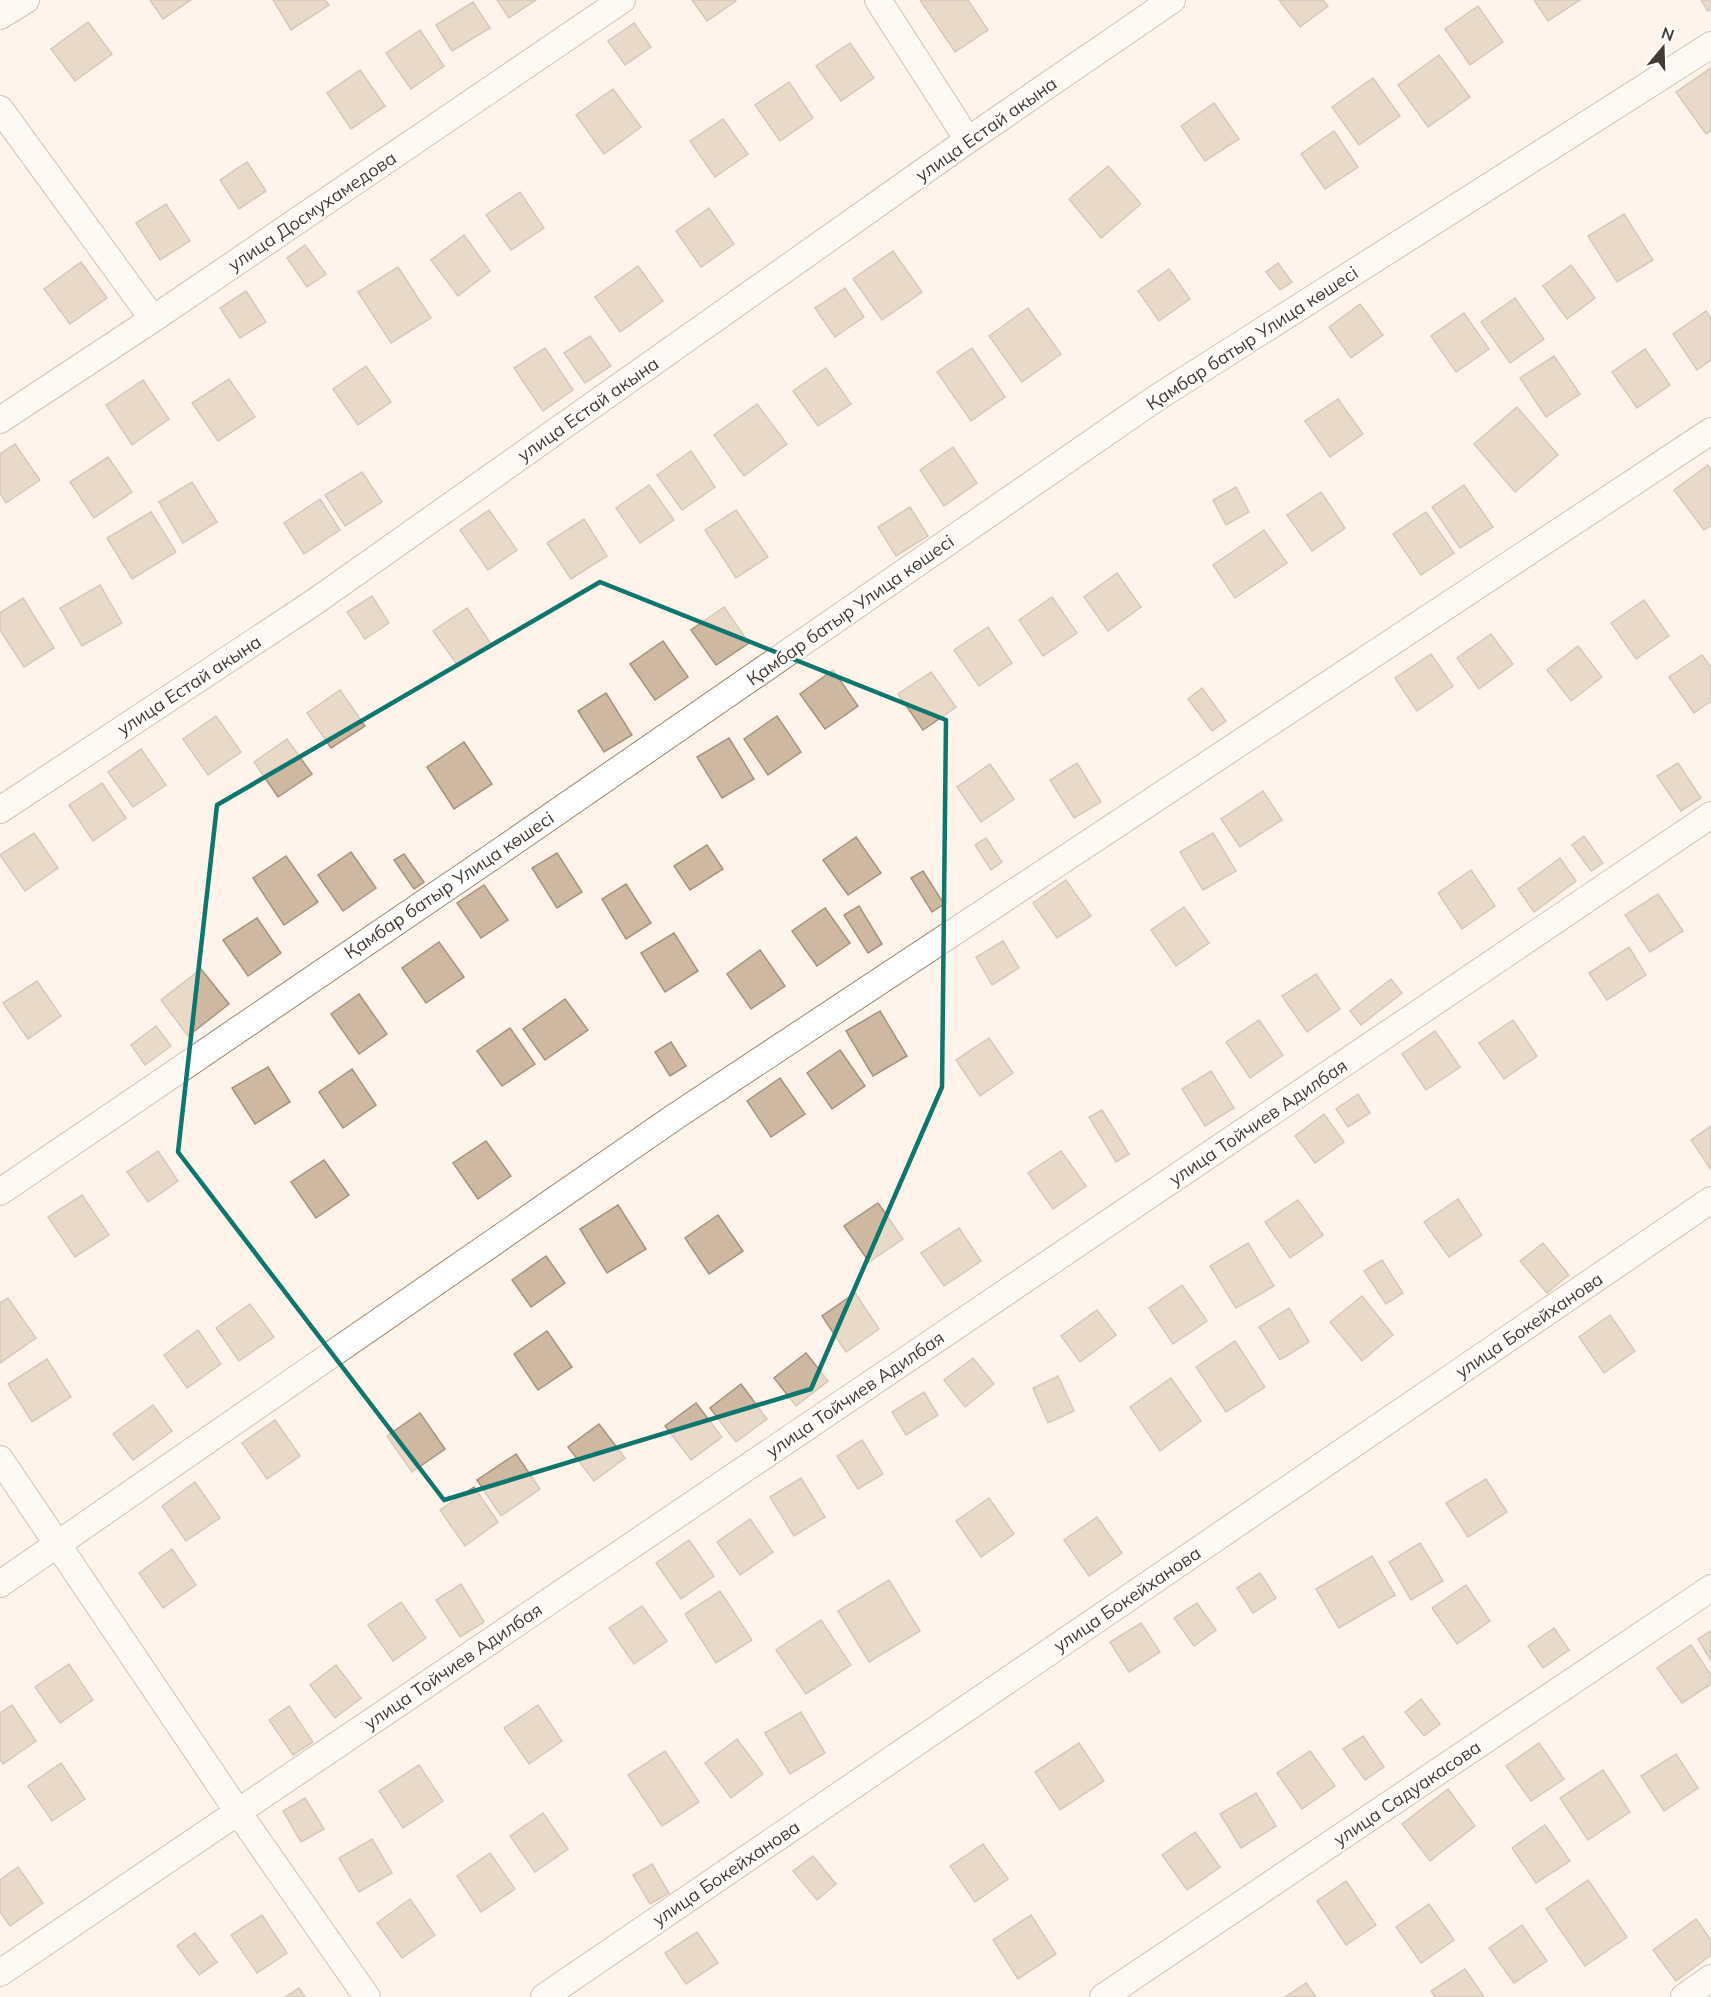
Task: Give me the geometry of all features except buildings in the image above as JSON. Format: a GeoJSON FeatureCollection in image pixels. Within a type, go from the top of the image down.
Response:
{"type":"FeatureCollection","features":[{"type":"Feature","properties":{"kind":"street"},"geometry":{"type":"LineString","coordinates":[[0,16],[26,0]]}},
{"type":"Feature","properties":{"kind":"street","name":"улица Досмухамедова"},"geometry":{"type":"LineString","coordinates":[[0,420],[153,319],[622,0]]}},
{"type":"Feature","properties":{"kind":"street"},"geometry":{"type":"LineString","coordinates":[[878,0],[968,140]]}},
{"type":"Feature","properties":{"kind":"street","name":"улица Естай акына"},"geometry":{"type":"LineString","coordinates":[[0,810],[313,603],[968,140],[1172,0]]}},
{"type":"Feature","properties":{"kind":"street","name":"Қамбар батыр Улица көшесі"},"geometry":{"type":"LineString","coordinates":[[0,1192],[522,836],[1155,399],[1711,45]]}},
{"type":"Feature","properties":{"kind":"street"},"geometry":{"type":"LineString","coordinates":[[0,109],[153,319]]}},
{"type":"Feature","properties":{"kind":"street"},"geometry":{"type":"LineString","coordinates":[[0,1584],[676,1116],[1711,431]]}},
{"type":"Feature","properties":{"kind":"street","name":"улица Тойчиев Адилбая"},"geometry":{"type":"LineString","coordinates":[[0,1974],[1711,815]]}},
{"type":"Feature","properties":{"kind":"street","name":"улица Бокейханова"},"geometry":{"type":"LineString","coordinates":[[544,1997],[1711,1200]]}},
{"type":"Feature","properties":{"kind":"street"},"geometry":{"type":"LineString","coordinates":[[0,1459],[238,1812],[367,1997]]}},
{"type":"Feature","properties":{"kind":"street","name":"улица Садуакасова"},"geometry":{"type":"LineString","coordinates":[[1103,1997],[1711,1588]]}},
{"type":"Feature","properties":{"kind":"street"},"geometry":{"type":"LineString","coordinates":[[1684,1997],[1711,1978]]}},
{"type":"Feature","properties":{"kind":"highlighted area"},"geometry":{"type":"Polygon","coordinates":[[[600,582],[946,720],[942,1087],[811,1389],[444,1500],[178,1152],[217,805],[600,582]]]}}]}
